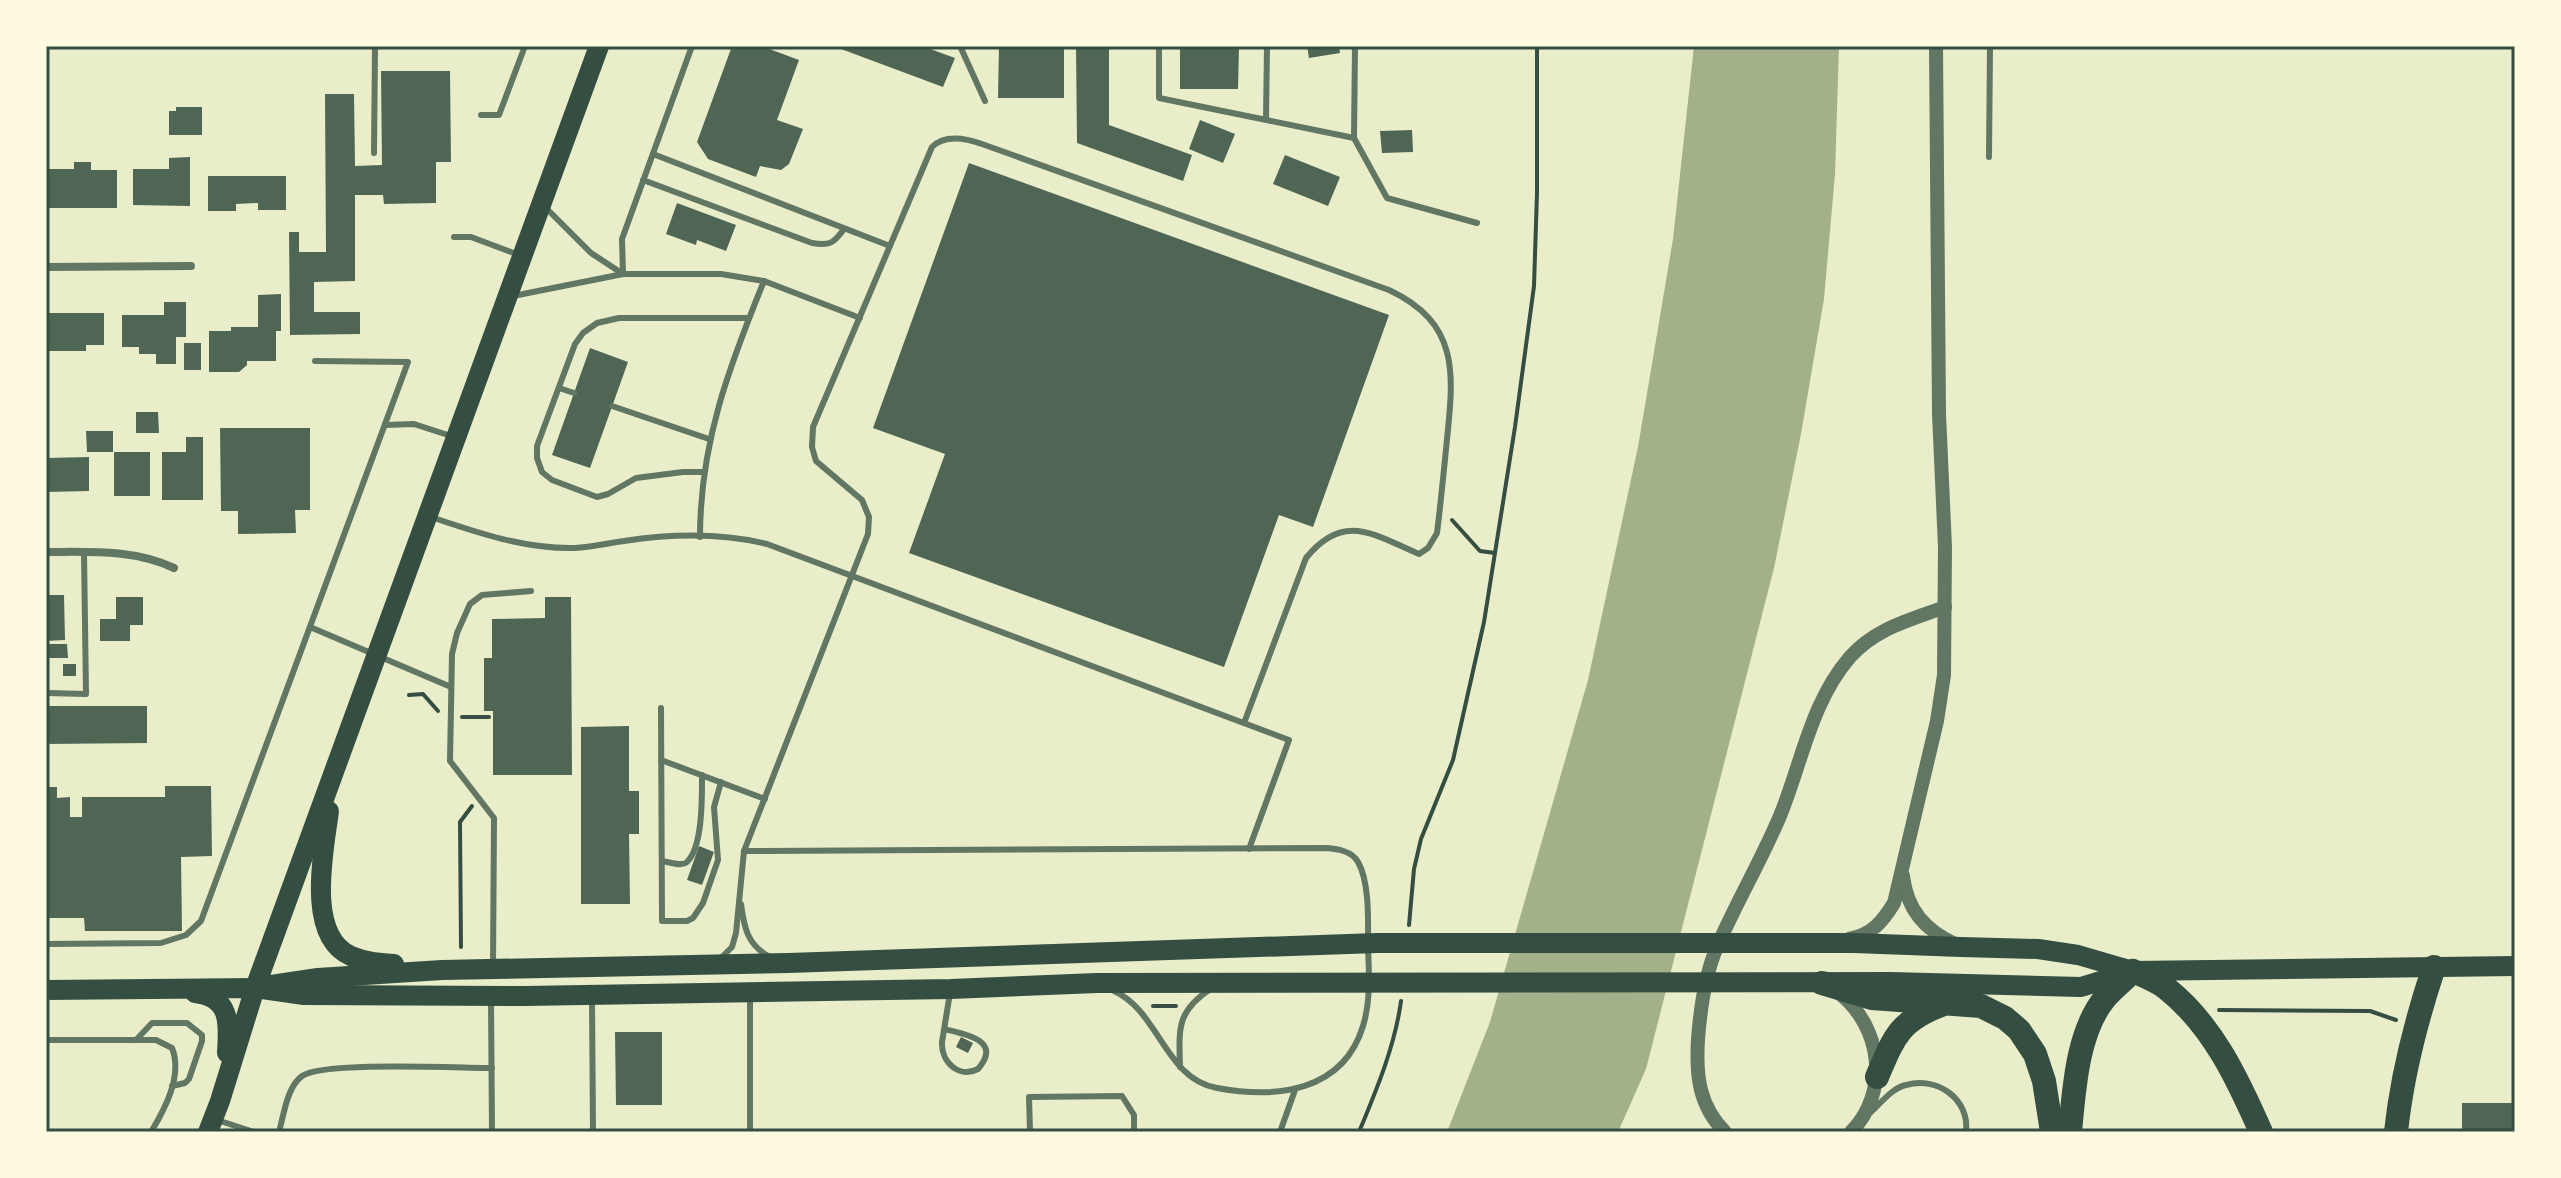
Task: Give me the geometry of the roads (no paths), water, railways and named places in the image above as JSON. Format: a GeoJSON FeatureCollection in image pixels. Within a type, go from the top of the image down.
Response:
{"type":"FeatureCollection","features":[{"type":"Feature","properties":{"kind":"highway"},"geometry":{"type":"LineString","coordinates":[[2396,1132],[2404,1075],[2417,1019],[2434,967]]}},
{"type":"Feature","properties":{"kind":"highway"},"geometry":{"type":"LineString","coordinates":[[2070,1132],[2082,1045],[2104,1000],[2133,971],[2165,986],[2195,1017],[2227,1059],[2261,1132]]}},
{"type":"Feature","properties":{"kind":"highway"},"geometry":{"type":"LineString","coordinates":[[1815,982],[1872,998],[1981,1006],[2005,1018],[2019,1030],[2035,1054],[2044,1081],[2052,1132]]}},
{"type":"Feature","properties":{"kind":"highway"},"geometry":{"type":"LineString","coordinates":[[1877,1077],[1901,1029],[1921,1012],[1946,1003]]}},
{"type":"Feature","properties":{"kind":"main road"},"geometry":{"type":"LineString","coordinates":[[214,1117],[255,988],[599,46]]}},
{"type":"Feature","properties":{"kind":"main road"},"geometry":{"type":"LineString","coordinates":[[337,763],[321,881],[325,926],[331,938],[350,956],[442,970]]}},
{"type":"Feature","properties":{"kind":"main road"},"geometry":{"type":"LineString","coordinates":[[46,990],[255,988],[318,978],[442,970],[705,966],[1304,945],[1829,943],[2038,949],[2078,955],[2133,971]]}},
{"type":"Feature","properties":{"kind":"main road"},"geometry":{"type":"LineString","coordinates":[[255,988],[304,995],[491,996],[951,989],[1097,983],[1890,982],[2081,987],[2133,971],[2515,966]]}},
{"type":"Feature","properties":{"kind":"main road"},"geometry":{"type":"LineString","coordinates":[[159,989],[204,994],[218,1000],[223,1007],[228,1030],[214,1117]]}},
{"type":"Feature","properties":{"kind":"street"},"geometry":{"type":"LineString","coordinates":[[1829,943],[1857,938],[1870,932],[1883,921],[1894,903],[1937,721],[1944,675],[1945,547],[1939,414],[1936,46]]}},
{"type":"Feature","properties":{"kind":"street"},"geometry":{"type":"LineString","coordinates":[[46,267],[191,266]]}},
{"type":"Feature","properties":{"kind":"street"},"geometry":{"type":"LineString","coordinates":[[46,552],[133,554],[174,568]]}},
{"type":"Feature","properties":{"kind":"street"},"geometry":{"type":"LineString","coordinates":[[1725,1132],[1710,1114],[1698,1073],[1699,1026],[1705,991],[1716,950],[1780,814],[1814,715],[1849,658],[1866,640],[1881,630],[1945,607]]}},
{"type":"Feature","properties":{"kind":"street"},"geometry":{"type":"LineString","coordinates":[[1905,852],[1905,892],[1913,911],[1937,936],[1961,947]]}},
{"type":"Feature","properties":{"kind":"street"},"geometry":{"type":"LineString","coordinates":[[1815,982],[1854,1006],[1873,1039],[1877,1077],[1870,1104],[1853,1130]]}},
{"type":"Feature","properties":{"kind":"lane"},"geometry":{"type":"LineString","coordinates":[[374,153],[375,46]]}},
{"type":"Feature","properties":{"kind":"lane"},"geometry":{"type":"LineString","coordinates":[[481,115],[499,115],[525,46]]}},
{"type":"Feature","properties":{"kind":"lane"},"geometry":{"type":"LineString","coordinates":[[623,274],[622,239],[692,46]]}},
{"type":"Feature","properties":{"kind":"lane"},"geometry":{"type":"LineString","coordinates":[[960,46],[985,101]]}},
{"type":"Feature","properties":{"kind":"lane"},"geometry":{"type":"LineString","coordinates":[[1159,46],[1159,98],[1354,138]]}},
{"type":"Feature","properties":{"kind":"lane"},"geometry":{"type":"LineString","coordinates":[[1266,119],[1267,46]]}},
{"type":"Feature","properties":{"kind":"lane"},"geometry":{"type":"LineString","coordinates":[[1355,46],[1354,138],[1387,198],[1477,223]]}},
{"type":"Feature","properties":{"kind":"lane"},"geometry":{"type":"LineString","coordinates":[[1989,157],[1990,46]]}},
{"type":"Feature","properties":{"kind":"lane"},"geometry":{"type":"LineString","coordinates":[[705,966],[721,959],[732,947],[744,851],[868,534],[869,517],[858,496],[816,461],[813,427],[932,147],[943,140],[965,139],[1011,154],[1401,296],[1429,318],[1441,335],[1448,349],[1453,388],[1437,533],[1428,548],[1419,554],[1356,529],[1330,535],[1316,546],[1306,558],[1244,723]]}},
{"type":"Feature","properties":{"kind":"lane"},"geometry":{"type":"LineString","coordinates":[[653,154],[890,246]]}},
{"type":"Feature","properties":{"kind":"lane"},"geometry":{"type":"LineString","coordinates":[[643,180],[812,243],[825,245],[835,242],[844,229]]}},
{"type":"Feature","properties":{"kind":"lane"},"geometry":{"type":"LineString","coordinates":[[542,203],[591,253],[623,274]]}},
{"type":"Feature","properties":{"kind":"lane"},"geometry":{"type":"LineString","coordinates":[[454,237],[471,237],[522,256]]}},
{"type":"Feature","properties":{"kind":"lane"},"geometry":{"type":"LineString","coordinates":[[507,297],[623,274],[721,274],[764,281],[860,318]]}},
{"type":"Feature","properties":{"kind":"lane"},"geometry":{"type":"LineString","coordinates":[[700,537],[703,472],[709,439],[722,393],[764,281]]}},
{"type":"Feature","properties":{"kind":"lane"},"geometry":{"type":"LineString","coordinates":[[703,472],[636,478],[597,497],[547,477],[539,466],[537,446],[575,344],[583,333],[597,323],[619,318],[749,318]]}},
{"type":"Feature","properties":{"kind":"lane"},"geometry":{"type":"LineString","coordinates":[[46,944],[161,943],[179,938],[197,926],[408,362],[315,361]]}},
{"type":"Feature","properties":{"kind":"lane"},"geometry":{"type":"LineString","coordinates":[[559,388],[574,393]]}},
{"type":"Feature","properties":{"kind":"lane"},"geometry":{"type":"LineString","coordinates":[[612,406],[709,439]]}},
{"type":"Feature","properties":{"kind":"lane"},"geometry":{"type":"LineString","coordinates":[[385,425],[414,424],[456,437]]}},
{"type":"Feature","properties":{"kind":"lane"},"geometry":{"type":"LineString","coordinates":[[427,515],[472,531],[548,547],[574,548],[637,539],[700,537],[745,539],[767,544],[1289,740],[1249,849]]}},
{"type":"Feature","properties":{"kind":"lane"},"geometry":{"type":"LineString","coordinates":[[47,693],[86,694],[84,552]]}},
{"type":"Feature","properties":{"kind":"lane"},"geometry":{"type":"LineString","coordinates":[[493,969],[494,818],[450,761],[454,645],[470,604],[482,595],[531,591]]}},
{"type":"Feature","properties":{"kind":"lane"},"geometry":{"type":"LineString","coordinates":[[310,627],[451,687]]}},
{"type":"Feature","properties":{"kind":"lane"},"geometry":{"type":"LineString","coordinates":[[661,708],[662,921],[687,921],[693,918],[703,903],[718,860],[714,807],[721,782]]}},
{"type":"Feature","properties":{"kind":"lane"},"geometry":{"type":"LineString","coordinates":[[661,760],[765,799]]}},
{"type":"Feature","properties":{"kind":"lane"},"geometry":{"type":"LineString","coordinates":[[662,861],[687,862],[701,824],[702,775]]}},
{"type":"Feature","properties":{"kind":"lane"},"geometry":{"type":"LineString","coordinates":[[744,851],[1336,848],[1358,861],[1368,917],[1369,993],[1364,1025],[1355,1048],[1341,1066],[1327,1077],[1295,1090],[1235,1091],[1202,1085],[1180,1067],[1143,1011],[1126,996],[1097,983]]}},
{"type":"Feature","properties":{"kind":"lane"},"geometry":{"type":"LineString","coordinates":[[739,892],[745,929],[753,945],[759,951],[788,963]]}},
{"type":"Feature","properties":{"kind":"lane"},"geometry":{"type":"LineString","coordinates":[[1180,1067],[1178,1040],[1185,1011],[1218,985]]}},
{"type":"Feature","properties":{"kind":"lane"},"geometry":{"type":"LineString","coordinates":[[944,1029],[980,1040],[984,1045],[985,1057],[978,1069],[964,1073],[949,1064],[941,1049],[944,1029],[951,989]]}},
{"type":"Feature","properties":{"kind":"lane"},"geometry":{"type":"LineString","coordinates":[[750,993],[750,1132]]}},
{"type":"Feature","properties":{"kind":"lane"},"geometry":{"type":"LineString","coordinates":[[592,995],[593,1132]]}},
{"type":"Feature","properties":{"kind":"lane"},"geometry":{"type":"LineString","coordinates":[[491,996],[492,1132]]}},
{"type":"Feature","properties":{"kind":"lane"},"geometry":{"type":"LineString","coordinates":[[136,1040],[152,1023],[187,1023],[202,1035],[189,1079],[172,1086]]}},
{"type":"Feature","properties":{"kind":"lane"},"geometry":{"type":"LineString","coordinates":[[46,1040],[156,1040],[172,1048],[176,1065],[172,1086],[151,1132]]}},
{"type":"Feature","properties":{"kind":"lane"},"geometry":{"type":"LineString","coordinates":[[279,1132],[292,1088],[300,1077],[312,1070],[344,1067],[492,1068]]}},
{"type":"Feature","properties":{"kind":"lane"},"geometry":{"type":"LineString","coordinates":[[1853,1130],[1896,1089],[1908,1084],[1931,1083],[1960,1103],[1967,1123],[1966,1132]]}},
{"type":"Feature","properties":{"kind":"lane"},"geometry":{"type":"LineString","coordinates":[[1280,1132],[1295,1090]]}},
{"type":"Feature","properties":{"kind":"lane"},"geometry":{"type":"LineString","coordinates":[[1030,1132],[1029,1097],[1122,1096],[1134,1115],[1134,1132]]}},
{"type":"Feature","properties":{"kind":"lane"},"geometry":{"type":"LineString","coordinates":[[214,1117],[254,1132]]}}]}
